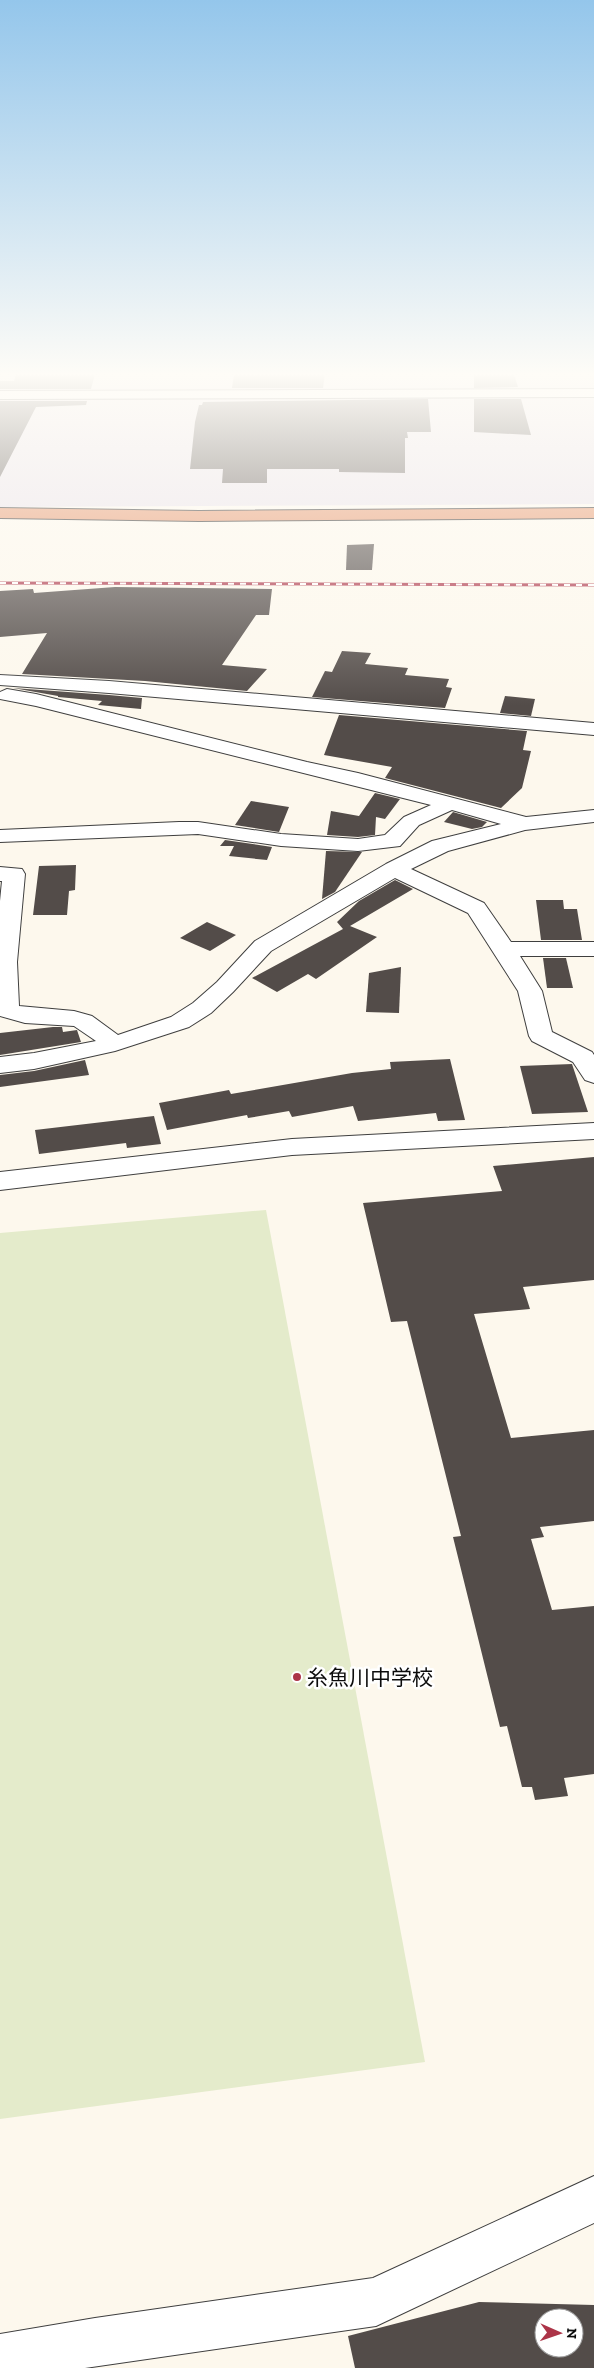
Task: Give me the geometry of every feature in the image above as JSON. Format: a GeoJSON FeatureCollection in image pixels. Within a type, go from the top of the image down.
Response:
{"type":"FeatureCollection","features":[{"type":"Feature","properties":{"kind":"highway"},"geometry":{"type":"LineString","coordinates":[[0,513],[199,516],[594,513]]}},
{"type":"Feature","properties":{"kind":"street"},"geometry":{"type":"LineString","coordinates":[[0,680],[109,687],[594,728]]}},
{"type":"Feature","properties":{"kind":"street"},"geometry":{"type":"LineString","coordinates":[[0,693],[36,700],[306,768],[351,776],[524,824]]}},
{"type":"Feature","properties":{"kind":"street"},"geometry":{"type":"LineString","coordinates":[[392,841],[406,823],[415,817],[448,804]]}},
{"type":"Feature","properties":{"kind":"street"},"geometry":{"type":"LineString","coordinates":[[0,1065],[34,1061],[114,1044],[180,1022],[202,1008],[225,987],[263,946],[394,869],[440,846],[524,824],[594,816]]}},
{"type":"Feature","properties":{"kind":"street"},"geometry":{"type":"LineString","coordinates":[[0,836],[198,828],[281,840],[358,845],[392,841],[440,846]]}},
{"type":"Feature","properties":{"kind":"street"},"geometry":{"type":"LineString","coordinates":[[394,869],[476,908],[530,991],[542,1036],[583,1057],[594,1075]]}},
{"type":"Feature","properties":{"kind":"street"},"geometry":{"type":"LineString","coordinates":[[0,874],[14,874],[2,999],[7,1010],[21,1016],[60,1016],[86,1022],[114,1044]]}},
{"type":"Feature","properties":{"kind":"street"},"geometry":{"type":"LineString","coordinates":[[504,949],[594,949]]}},
{"type":"Feature","properties":{"kind":"street"},"geometry":{"type":"LineString","coordinates":[[0,1181],[292,1147],[594,1130]]}},
{"type":"Feature","properties":{"kind":"street"},"geometry":{"type":"LineString","coordinates":[[0,2358],[95,2342],[376,2302],[594,2199]]}},
{"type":"Feature","properties":{"kind":"shaded area"},"geometry":{"type":"Polygon","coordinates":[[[0,485],[594,485],[594,504],[0,507],[0,485]]]}},
{"type":"Feature","properties":{"kind":"green space"},"geometry":{"type":"Polygon","coordinates":[[[266,1210],[425,2062],[0,2119],[0,1233],[266,1210]]]}},
{"type":"Feature","properties":{"kind":"building"},"geometry":{"type":"Polygon","coordinates":[[[374,544],[372,570],[346,570],[347,545],[374,544]]]}},
{"type":"Feature","properties":{"kind":"building"},"geometry":{"type":"Polygon","coordinates":[[[115,587],[272,589],[269,615],[256,615],[222,665],[267,669],[247,691],[145,681],[22,674],[47,633],[0,637],[0,591],[33,589],[34,593],[115,587]]]}},
{"type":"Feature","properties":{"kind":"building"},"geometry":{"type":"Polygon","coordinates":[[[342,651],[371,653],[365,664],[408,668],[405,675],[449,679],[446,687],[452,688],[445,708],[312,697],[325,671],[332,672],[342,651]]]}},
{"type":"Feature","properties":{"kind":"building"},"geometry":{"type":"Polygon","coordinates":[[[13,688],[142,698],[141,709],[98,705],[102,701],[58,697],[13,688]]]}},
{"type":"Feature","properties":{"kind":"building"},"geometry":{"type":"Polygon","coordinates":[[[505,696],[535,699],[531,716],[500,713],[505,696]]]}},
{"type":"Feature","properties":{"kind":"building"},"geometry":{"type":"Polygon","coordinates":[[[339,715],[527,731],[523,750],[531,751],[522,788],[501,808],[385,778],[392,767],[324,755],[339,715]]]}},
{"type":"Feature","properties":{"kind":"building"},"geometry":{"type":"Polygon","coordinates":[[[375,793],[400,799],[385,819],[376,817],[375,835],[358,837],[327,835],[331,811],[359,816],[375,793]]]}},
{"type":"Feature","properties":{"kind":"building"},"geometry":{"type":"Polygon","coordinates":[[[251,801],[289,807],[279,832],[235,825],[251,801]]]}},
{"type":"Feature","properties":{"kind":"building"},"geometry":{"type":"Polygon","coordinates":[[[453,812],[487,822],[482,827],[472,829],[444,822],[453,812]]]}},
{"type":"Feature","properties":{"kind":"building"},"geometry":{"type":"Polygon","coordinates":[[[225,840],[272,847],[267,860],[229,856],[234,846],[220,846],[225,840]]]}},
{"type":"Feature","properties":{"kind":"building"},"geometry":{"type":"Polygon","coordinates":[[[326,851],[362,852],[335,892],[322,899],[326,851]]]}},
{"type":"Feature","properties":{"kind":"building"},"geometry":{"type":"Polygon","coordinates":[[[76,865],[75,890],[69,891],[67,915],[33,915],[39,866],[76,865]]]}},
{"type":"Feature","properties":{"kind":"building"},"geometry":{"type":"Polygon","coordinates":[[[395,880],[413,889],[350,926],[377,937],[316,979],[308,974],[277,992],[252,978],[343,929],[337,922],[359,901],[395,880]]]}},
{"type":"Feature","properties":{"kind":"building"},"geometry":{"type":"Polygon","coordinates":[[[536,900],[563,900],[564,909],[577,909],[582,940],[541,940],[536,900]]]}},
{"type":"Feature","properties":{"kind":"building"},"geometry":{"type":"Polygon","coordinates":[[[207,922],[236,935],[210,951],[180,938],[207,922]]]}},
{"type":"Feature","properties":{"kind":"building"},"geometry":{"type":"Polygon","coordinates":[[[543,958],[566,958],[573,988],[547,988],[543,958]]]}},
{"type":"Feature","properties":{"kind":"building"},"geometry":{"type":"Polygon","coordinates":[[[401,967],[399,1013],[366,1012],[369,973],[401,967]]]}},
{"type":"Feature","properties":{"kind":"building"},"geometry":{"type":"Polygon","coordinates":[[[62,1027],[63,1032],[77,1030],[81,1042],[0,1055],[0,1033],[62,1027]]]}},
{"type":"Feature","properties":{"kind":"building"},"geometry":{"type":"Polygon","coordinates":[[[450,1059],[465,1120],[438,1121],[436,1113],[358,1121],[353,1106],[292,1117],[289,1111],[248,1118],[247,1115],[167,1130],[159,1103],[229,1090],[231,1094],[352,1073],[391,1069],[390,1062],[450,1059]]]}},
{"type":"Feature","properties":{"kind":"building"},"geometry":{"type":"Polygon","coordinates":[[[85,1060],[89,1075],[0,1087],[0,1075],[34,1071],[85,1060]]]}},
{"type":"Feature","properties":{"kind":"building"},"geometry":{"type":"Polygon","coordinates":[[[572,1064],[588,1112],[532,1114],[520,1066],[572,1064]]]}},
{"type":"Feature","properties":{"kind":"building"},"geometry":{"type":"Polygon","coordinates":[[[154,1116],[161,1144],[127,1148],[126,1143],[39,1154],[35,1130],[154,1116]]]}},
{"type":"Feature","properties":{"kind":"building"},"geometry":{"type":"Polygon","coordinates":[[[594,1157],[594,1280],[523,1287],[530,1309],[474,1314],[511,1438],[594,1430],[594,1521],[540,1527],[544,1537],[531,1539],[552,1610],[594,1606],[594,1774],[564,1778],[568,1796],[535,1800],[532,1787],[522,1787],[507,1726],[500,1727],[453,1537],[461,1536],[407,1321],[391,1322],[363,1203],[502,1191],[493,1166],[594,1157]]]}},
{"type":"Feature","properties":{"kind":"building"},"geometry":{"type":"Polygon","coordinates":[[[479,2302],[594,2305],[594,2368],[355,2368],[348,2336],[479,2302]]]}},
{"type":"Feature","properties":{"kind":"railway"},"geometry":{"type":"LineString","coordinates":[[0,583],[594,585]]}},
{"type":"Feature","properties":{"kind":"place","name":"糸魚川中学校"},"geometry":{"type":"Point","coordinates":[297,1677]}}]}
